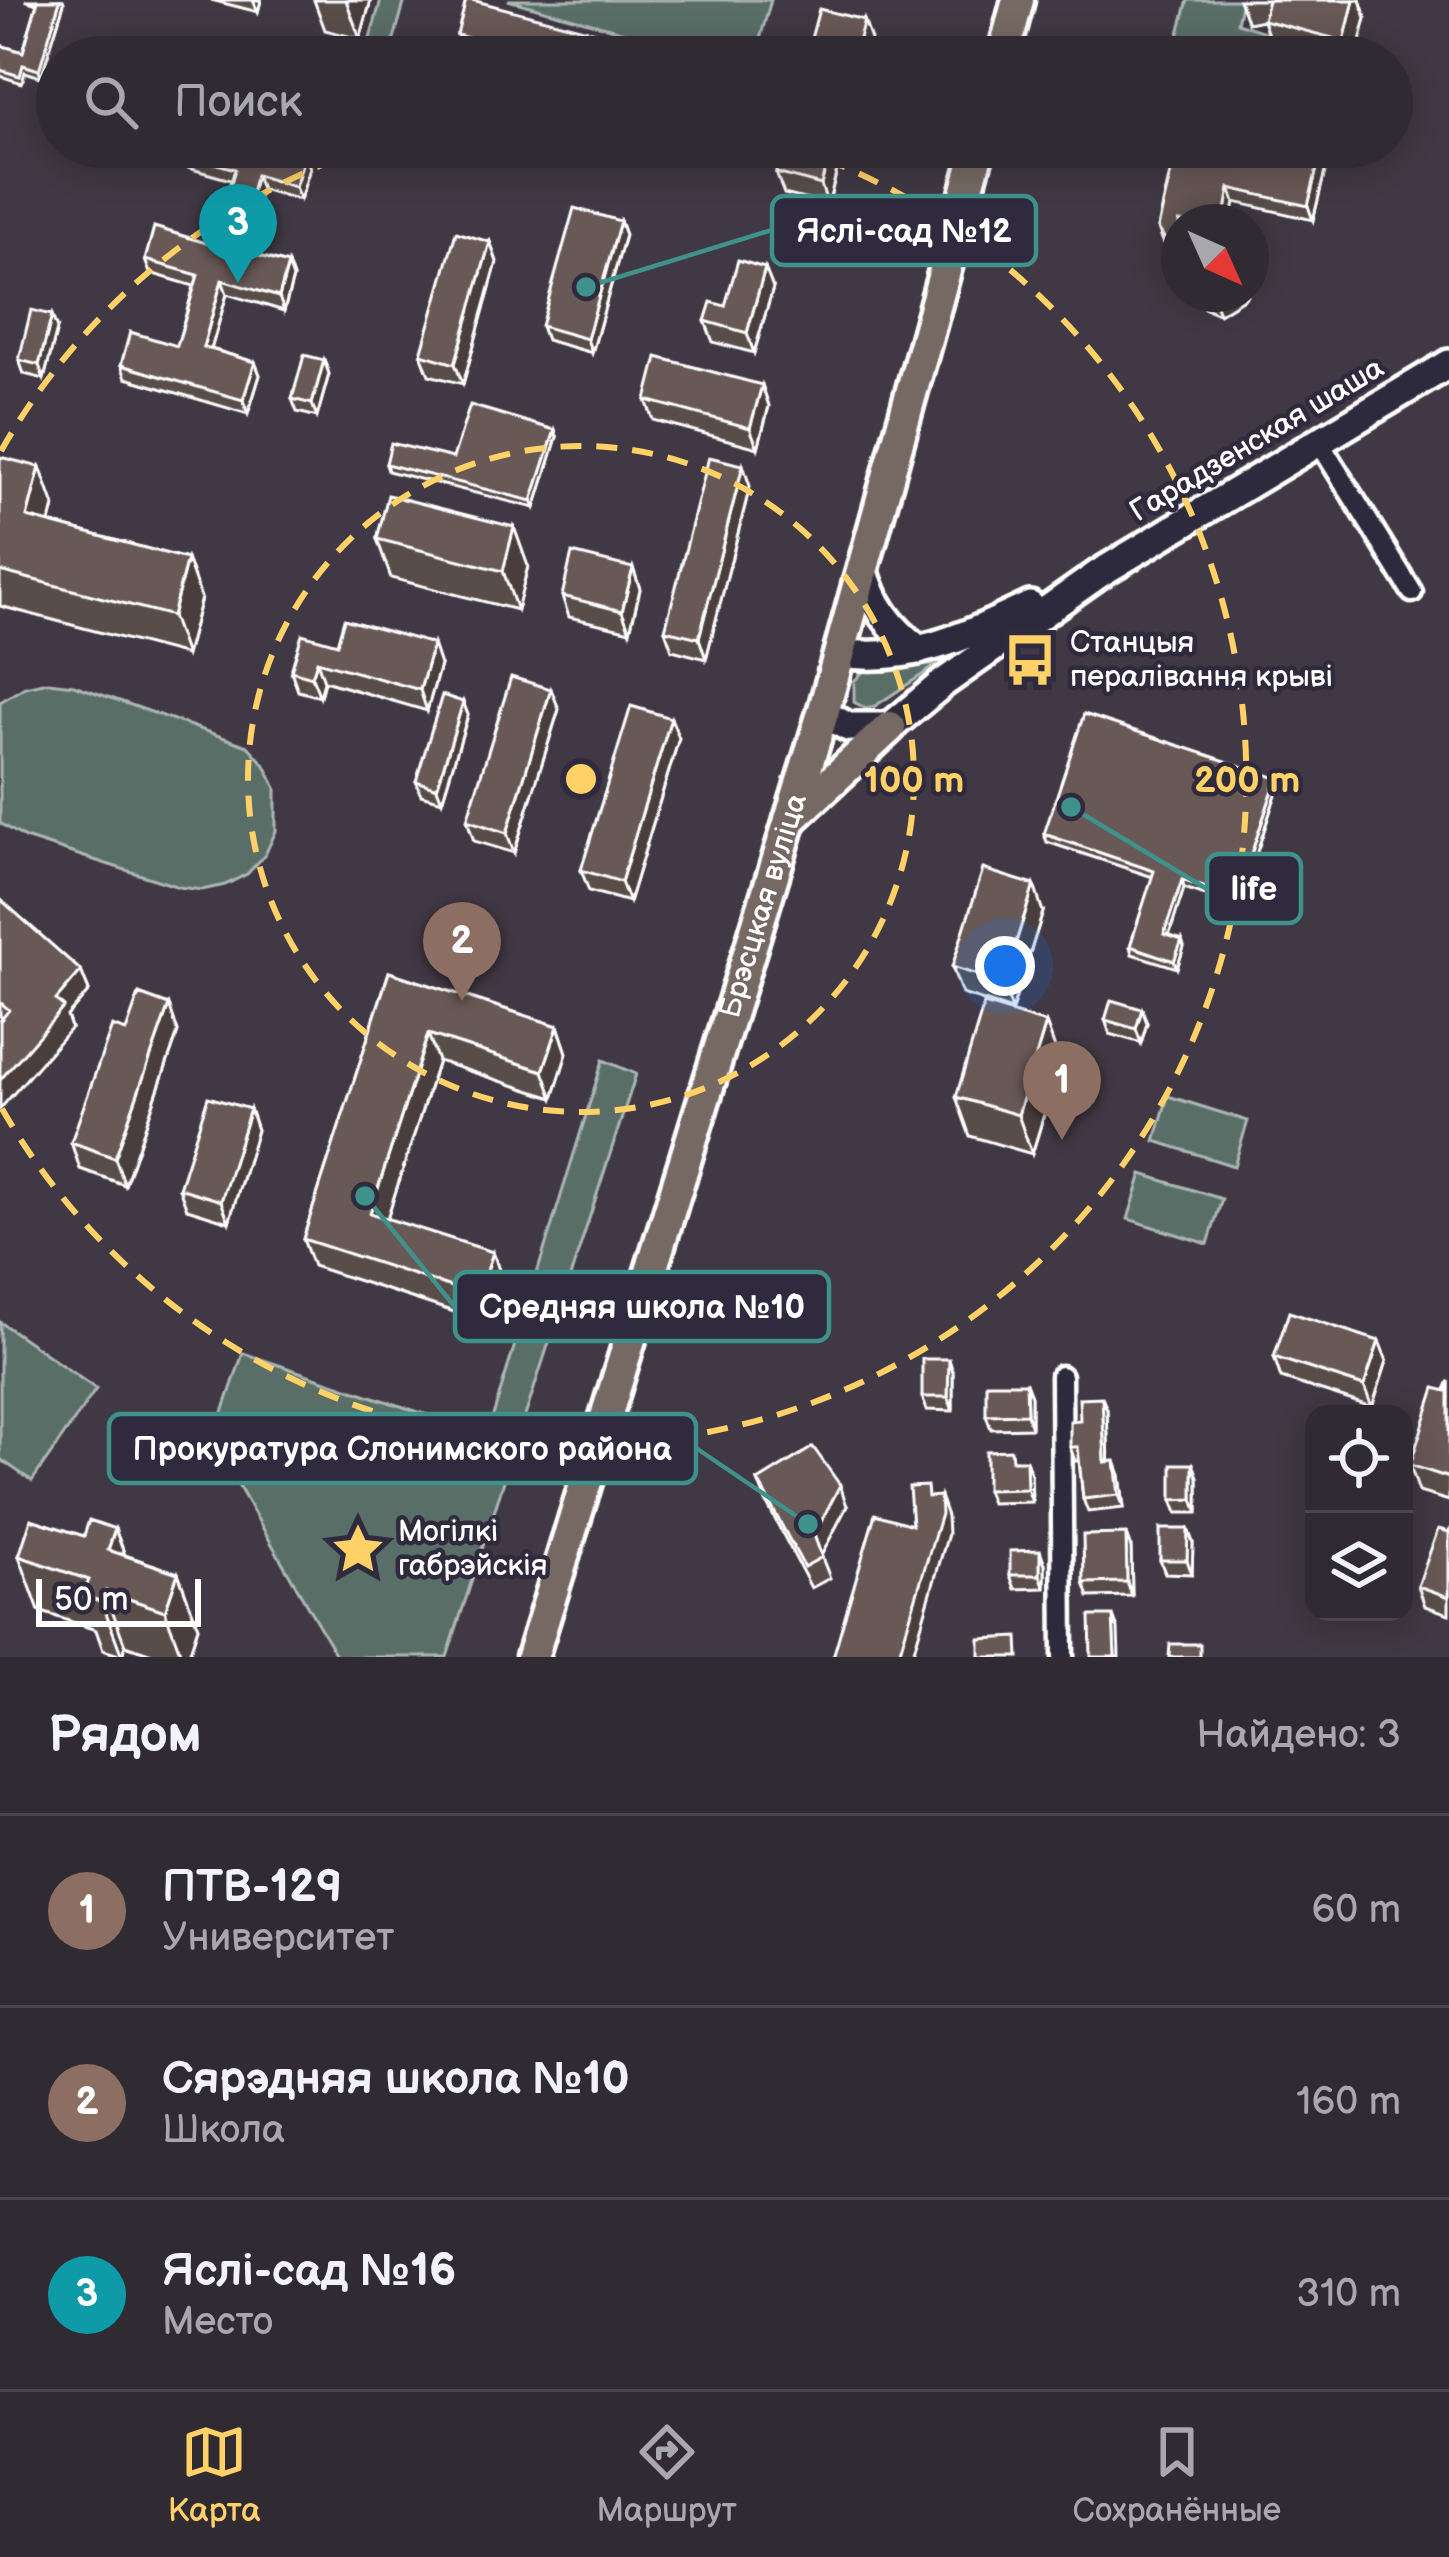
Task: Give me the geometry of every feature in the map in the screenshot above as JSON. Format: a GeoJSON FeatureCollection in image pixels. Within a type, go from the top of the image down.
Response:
{"type":"FeatureCollection","features":[{"type":"Feature","properties":{"kind":"main road"},"geometry":{"type":"LineString","coordinates":[[1009,36],[1018,0]]}},
{"type":"Feature","properties":{"kind":"main road","name":"Брэсцкая вуліца"},"geometry":{"type":"LineString","coordinates":[[532,1657],[823,713],[973,168]]}},
{"type":"Feature","properties":{"kind":"main road","name":"Гарадзенская шаша"},"geometry":{"type":"LineString","coordinates":[[890,727],[943,683],[1100,573],[1449,364]]}},
{"type":"Feature","properties":{"kind":"main road"},"geometry":{"type":"LineString","coordinates":[[863,568],[878,610],[919,650]]}},
{"type":"Feature","properties":{"kind":"main road","name":"Гарадзенская шаша"},"geometry":{"type":"LineString","coordinates":[[840,652],[877,656],[960,639],[1100,573]]}},
{"type":"Feature","properties":{"kind":"main road"},"geometry":{"type":"LineString","coordinates":[[823,713],[848,727],[890,727]]}},
{"type":"Feature","properties":{"kind":"main road"},"geometry":{"type":"LineString","coordinates":[[790,820],[890,727]]}},
{"type":"Feature","properties":{"kind":"street"},"geometry":{"type":"LineString","coordinates":[[1319,442],[1412,592]]}},
{"type":"Feature","properties":{"kind":"street"},"geometry":{"type":"LineString","coordinates":[[1061,1376],[1064,1657]]}},
{"type":"Feature","properties":{"kind":"green space"},"geometry":{"type":"Polygon","coordinates":[[[381,0],[405,0],[395,36],[371,36],[381,0]]]}},
{"type":"Feature","properties":{"kind":"green space"},"geometry":{"type":"Polygon","coordinates":[[[508,0],[771,0],[761,36],[639,36],[508,0]]]}},
{"type":"Feature","properties":{"kind":"green space"},"geometry":{"type":"Polygon","coordinates":[[[1188,0],[1242,0],[1237,23],[1271,34],[1270,36],[1178,36],[1188,0]]]}},
{"type":"Feature","properties":{"kind":"green space"},"geometry":{"type":"Polygon","coordinates":[[[937,665],[875,706],[865,708],[854,702],[854,681],[869,666],[937,665]]]}},
{"type":"Feature","properties":{"kind":"green space"},"geometry":{"type":"Polygon","coordinates":[[[48,682],[74,685],[248,746],[265,765],[276,788],[276,831],[265,855],[247,874],[202,890],[179,887],[25,838],[0,823],[0,702],[25,687],[48,682]]]}},
{"type":"Feature","properties":{"kind":"green space","name":"Могілкі габрэйскія"},"geometry":{"type":"Polygon","coordinates":[[[603,1060],[636,1074],[447,1657],[337,1657],[213,1442],[243,1353],[487,1435],[603,1060]]]}},
{"type":"Feature","properties":{"kind":"green space"},"geometry":{"type":"Polygon","coordinates":[[[1168,1096],[1248,1121],[1234,1166],[1155,1141],[1168,1096]]]}},
{"type":"Feature","properties":{"kind":"green space"},"geometry":{"type":"Polygon","coordinates":[[[1142,1174],[1222,1199],[1208,1244],[1128,1219],[1142,1174]]]}},
{"type":"Feature","properties":{"kind":"green space"},"geometry":{"type":"Polygon","coordinates":[[[0,1322],[96,1389],[32,1481],[0,1459],[0,1322]]]}},
{"type":"Feature","properties":{"kind":"building"},"geometry":{"type":"Polygon","coordinates":[[[38,0],[60,0],[49,36],[36,36],[36,69],[23,65],[20,76],[0,70],[0,45],[23,52],[38,0]]]}},
{"type":"Feature","properties":{"kind":"building"},"geometry":{"type":"Polygon","coordinates":[[[466,0],[472,0],[611,36],[461,36],[457,35],[466,0]]]}},
{"type":"Feature","properties":{"kind":"building"},"geometry":{"type":"Polygon","coordinates":[[[1268,0],[1354,0],[1345,36],[1325,36],[1263,20],[1268,0]]]}},
{"type":"Feature","properties":{"kind":"building"},"geometry":{"type":"Polygon","coordinates":[[[819,9],[864,20],[860,36],[812,36],[819,9]]]}},
{"type":"Feature","properties":{"kind":"building"},"geometry":{"type":"Polygon","coordinates":[[[232,168],[301,168],[295,187],[256,175],[234,249],[288,264],[279,297],[222,280],[203,347],[255,362],[243,400],[121,365],[130,332],[177,346],[198,275],[145,260],[154,227],[213,245],[235,169],[232,168]]]}},
{"type":"Feature","properties":{"kind":"building"},"geometry":{"type":"Polygon","coordinates":[[[777,168],[825,168],[821,185],[776,173],[777,168]]]}},
{"type":"Feature","properties":{"kind":"building"},"geometry":{"type":"Polygon","coordinates":[[[1172,168],[1317,168],[1308,206],[1230,188],[1227,204],[1164,204],[1172,168]]]}},
{"type":"Feature","properties":{"kind":"building"},"geometry":{"type":"Polygon","coordinates":[[[574,208],[620,221],[587,339],[541,326],[574,208]]]}},
{"type":"Feature","properties":{"kind":"building"},"geometry":{"type":"Polygon","coordinates":[[[456,232],[490,242],[455,364],[421,354],[456,232]]]}},
{"type":"Feature","properties":{"kind":"building"},"geometry":{"type":"Polygon","coordinates":[[[738,260],[765,268],[747,333],[705,321],[711,302],[725,306],[738,260]]]}},
{"type":"Feature","properties":{"kind":"building"},"geometry":{"type":"Polygon","coordinates":[[[31,310],[52,315],[39,365],[19,360],[31,310]]]}},
{"type":"Feature","properties":{"kind":"building"},"geometry":{"type":"Polygon","coordinates":[[[304,355],[324,360],[312,404],[292,399],[304,355]]]}},
{"type":"Feature","properties":{"kind":"building"},"geometry":{"type":"Polygon","coordinates":[[[657,357],[762,385],[750,428],[646,400],[657,357]]]}},
{"type":"Feature","properties":{"kind":"building"},"geometry":{"type":"Polygon","coordinates":[[[470,405],[555,430],[532,501],[386,464],[391,443],[453,458],[470,405]]]}},
{"type":"Feature","properties":{"kind":"building"},"geometry":{"type":"Polygon","coordinates":[[[0,457],[40,467],[27,517],[187,559],[172,616],[0,571],[0,457]]]}},
{"type":"Feature","properties":{"kind":"building"},"geometry":{"type":"Polygon","coordinates":[[[709,457],[743,465],[699,638],[665,630],[709,457]]]}},
{"type":"Feature","properties":{"kind":"building"},"geometry":{"type":"Polygon","coordinates":[[[388,495],[514,527],[503,571],[377,539],[388,495]]]}},
{"type":"Feature","properties":{"kind":"building"},"geometry":{"type":"Polygon","coordinates":[[[572,553],[633,568],[622,611],[562,596],[572,553]]]}},
{"type":"Feature","properties":{"kind":"building"},"geometry":{"type":"Polygon","coordinates":[[[344,619],[433,644],[420,690],[317,661],[312,677],[291,671],[302,634],[337,644],[344,619]]]}},
{"type":"Feature","properties":{"kind":"building"},"geometry":{"type":"Polygon","coordinates":[[[511,677],[551,689],[507,833],[467,820],[511,677]]]}},
{"type":"Feature","properties":{"kind":"building"},"geometry":{"type":"Polygon","coordinates":[[[442,695],[463,702],[437,788],[416,781],[442,695]]]}},
{"type":"Feature","properties":{"kind":"building"},"geometry":{"type":"Polygon","coordinates":[[[631,706],[671,718],[621,882],[581,870],[631,706]]]}},
{"type":"Feature","properties":{"kind":"building"},"geometry":{"type":"Polygon","coordinates":[[[1084,714],[1277,778],[1236,898],[1182,880],[1164,934],[1182,940],[1174,961],[1130,946],[1154,871],[1044,834],[1084,714]]]}},
{"type":"Feature","properties":{"kind":"building"},"geometry":{"type":"Polygon","coordinates":[[[983,869],[1034,885],[1003,983],[952,967],[983,869]]]}},
{"type":"Feature","properties":{"kind":"building"},"geometry":{"type":"Polygon","coordinates":[[[0,899],[81,971],[56,1000],[64,1007],[0,1080],[0,1021],[9,1010],[0,1002],[0,899]]]}},
{"type":"Feature","properties":{"kind":"building"},"geometry":{"type":"Polygon","coordinates":[[[389,972],[558,1026],[543,1071],[428,1034],[370,1213],[493,1252],[479,1296],[303,1239],[389,972]]]}},
{"type":"Feature","properties":{"kind":"building"},"geometry":{"type":"Polygon","coordinates":[[[139,994],[169,1005],[115,1158],[71,1142],[112,1026],[126,1031],[139,994]]]}},
{"type":"Feature","properties":{"kind":"building"},"geometry":{"type":"Polygon","coordinates":[[[1111,1000],[1142,1009],[1136,1029],[1105,1020],[1111,1000]]]}},
{"type":"Feature","properties":{"kind":"building"},"geometry":{"type":"Polygon","coordinates":[[[984,1004],[1046,1023],[1018,1115],[956,1097],[984,1004]]]}},
{"type":"Feature","properties":{"kind":"building"},"geometry":{"type":"Polygon","coordinates":[[[208,1097],[250,1109],[221,1201],[179,1188],[208,1097]]]}},
{"type":"Feature","properties":{"kind":"building"},"geometry":{"type":"Polygon","coordinates":[[[1289,1312],[1379,1341],[1364,1386],[1274,1357],[1289,1312]]]}},
{"type":"Feature","properties":{"kind":"building"},"geometry":{"type":"Polygon","coordinates":[[[922,1359],[949,1359],[948,1397],[922,1397],[922,1359]]]}},
{"type":"Feature","properties":{"kind":"building"},"geometry":{"type":"Polygon","coordinates":[[[1449,1381],[1449,1478],[1413,1466],[1435,1388],[1446,1391],[1449,1381]]]}},
{"type":"Feature","properties":{"kind":"building"},"geometry":{"type":"Polygon","coordinates":[[[986,1383],[1026,1383],[1027,1414],[986,1415],[986,1383]]]}},
{"type":"Feature","properties":{"kind":"building"},"geometry":{"type":"Polygon","coordinates":[[[1102,1397],[1105,1462],[1115,1461],[1119,1495],[1083,1499],[1078,1447],[1070,1447],[1070,1421],[1080,1420],[1079,1398],[1102,1397]]]}},
{"type":"Feature","properties":{"kind":"building"},"geometry":{"type":"Polygon","coordinates":[[[813,1447],[840,1485],[814,1535],[822,1557],[804,1567],[758,1481],[813,1447]]]}},
{"type":"Feature","properties":{"kind":"building"},"geometry":{"type":"Polygon","coordinates":[[[1011,1450],[1012,1460],[1026,1460],[1027,1489],[986,1490],[986,1451],[1011,1450]]]}},
{"type":"Feature","properties":{"kind":"building"},"geometry":{"type":"Polygon","coordinates":[[[1172,1464],[1193,1464],[1193,1499],[1172,1500],[1172,1464]]]}},
{"type":"Feature","properties":{"kind":"building"},"geometry":{"type":"Polygon","coordinates":[[[927,1486],[928,1497],[940,1496],[941,1514],[898,1657],[833,1657],[875,1514],[912,1525],[909,1487],[927,1486]]]}},
{"type":"Feature","properties":{"kind":"building"},"geometry":{"type":"Polygon","coordinates":[[[31,1519],[84,1536],[89,1520],[115,1529],[108,1550],[178,1573],[165,1611],[105,1591],[102,1602],[83,1595],[89,1580],[19,1556],[31,1519]]]}},
{"type":"Feature","properties":{"kind":"building"},"geometry":{"type":"Polygon","coordinates":[[[1160,1529],[1188,1529],[1187,1560],[1160,1560],[1160,1529]]]}},
{"type":"Feature","properties":{"kind":"building"},"geometry":{"type":"Polygon","coordinates":[[[1438,1529],[1449,1532],[1449,1597],[1418,1586],[1438,1529]]]}},
{"type":"Feature","properties":{"kind":"building"},"geometry":{"type":"Polygon","coordinates":[[[1126,1534],[1127,1582],[1084,1583],[1083,1535],[1126,1534]]]}},
{"type":"Feature","properties":{"kind":"building"},"geometry":{"type":"Polygon","coordinates":[[[1040,1550],[1040,1575],[1010,1575],[1010,1551],[1040,1550]]]}},
{"type":"Feature","properties":{"kind":"building"},"geometry":{"type":"Polygon","coordinates":[[[1090,1616],[1113,1616],[1115,1657],[1091,1657],[1090,1616]]]}},
{"type":"Feature","properties":{"kind":"building"},"geometry":{"type":"Polygon","coordinates":[[[1018,1637],[1019,1657],[980,1657],[980,1639],[1018,1637]]]}},
{"type":"Feature","properties":{"kind":"building"},"geometry":{"type":"Polygon","coordinates":[[[1170,1644],[1200,1644],[1200,1657],[1169,1657],[1170,1644]]]}},
{"type":"Feature","properties":{"kind":"place","name":"Яслі-сад №16"},"geometry":{"type":"Point","coordinates":[238,283]}},
{"type":"Feature","properties":{"kind":"place","name":"Яслі-сад №12"},"geometry":{"type":"Point","coordinates":[586,287]}},
{"type":"Feature","properties":{"kind":"place","name":"Станцыя пералівання крыві"},"geometry":{"type":"Point","coordinates":[1030,660]}},
{"type":"Feature","properties":{"kind":"place","name":"life"},"geometry":{"type":"Point","coordinates":[1071,807]}},
{"type":"Feature","properties":{"kind":"place","name":"Сярэдняя школа №10"},"geometry":{"type":"Point","coordinates":[462,1001]}},
{"type":"Feature","properties":{"kind":"place","name":"ПТВ-129"},"geometry":{"type":"Point","coordinates":[1062,1140]}},
{"type":"Feature","properties":{"kind":"place","name":"Средняя школа №10"},"geometry":{"type":"Point","coordinates":[365,1196]}},
{"type":"Feature","properties":{"kind":"place","name":"Прокуратура Слонимского района"},"geometry":{"type":"Point","coordinates":[808,1524]}},
{"type":"Feature","properties":{"kind":"place","name":"Могілкі габрэйскія"},"geometry":{"type":"Point","coordinates":[358,1549]}}]}
